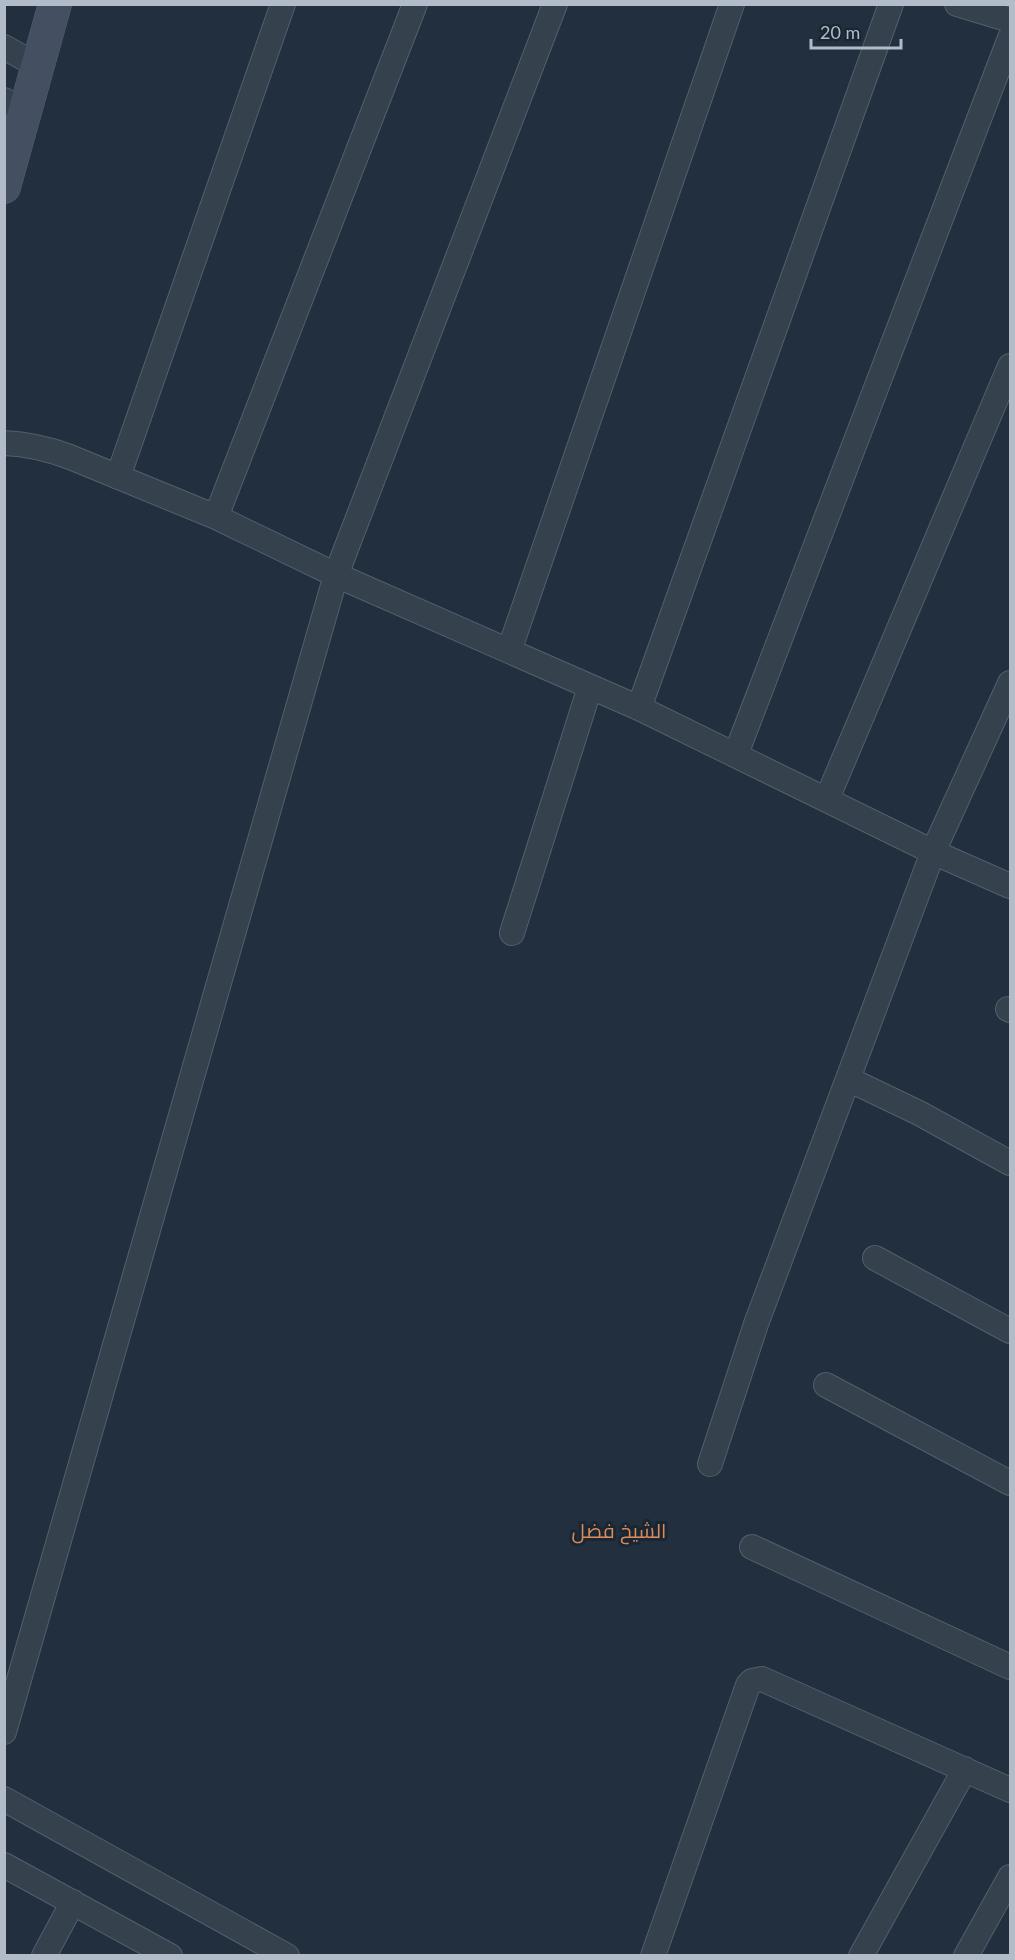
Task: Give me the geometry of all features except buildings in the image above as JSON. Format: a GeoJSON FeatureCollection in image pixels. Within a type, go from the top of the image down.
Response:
{"type":"FeatureCollection","features":[{"type":"Feature","properties":{"kind":"main road"},"geometry":{"type":"LineString","coordinates":[[4,188],[15,106],[38,66],[55,4]]}},
{"type":"Feature","properties":{"kind":"street"},"geometry":{"type":"LineString","coordinates":[[118,477],[283,4]]}},
{"type":"Feature","properties":{"kind":"street"},"geometry":{"type":"LineString","coordinates":[[216,518],[414,4]]}},
{"type":"Feature","properties":{"kind":"street"},"geometry":{"type":"LineString","coordinates":[[4,1732],[336,575],[555,4]]}},
{"type":"Feature","properties":{"kind":"street"},"geometry":{"type":"LineString","coordinates":[[509,651],[732,4]]}},
{"type":"Feature","properties":{"kind":"street"},"geometry":{"type":"LineString","coordinates":[[639,708],[891,4]]}},
{"type":"Feature","properties":{"kind":"street"},"geometry":{"type":"LineString","coordinates":[[957,4],[1011,20]]}},
{"type":"Feature","properties":{"kind":"street"},"geometry":{"type":"LineString","coordinates":[[736,754],[1011,38]]}},
{"type":"Feature","properties":{"kind":"street"},"geometry":{"type":"LineString","coordinates":[[4,47],[38,66]]}},
{"type":"Feature","properties":{"kind":"street"},"geometry":{"type":"LineString","coordinates":[[827,799],[1011,366]]}},
{"type":"Feature","properties":{"kind":"street"},"geometry":{"type":"LineString","coordinates":[[4,443],[19,443],[47,449],[216,518],[336,575],[639,708],[933,852],[1011,886]]}},
{"type":"Feature","properties":{"kind":"street"},"geometry":{"type":"LineString","coordinates":[[710,1464],[756,1324],[933,852],[1011,683]]}},
{"type":"Feature","properties":{"kind":"street"},"geometry":{"type":"LineString","coordinates":[[512,933],[590,687]]}},
{"type":"Feature","properties":{"kind":"street"},"geometry":{"type":"LineString","coordinates":[[848,1079],[919,1113],[1011,1163]]}},
{"type":"Feature","properties":{"kind":"street"},"geometry":{"type":"LineString","coordinates":[[875,1258],[1011,1331]]}},
{"type":"Feature","properties":{"kind":"street"},"geometry":{"type":"LineString","coordinates":[[826,1385],[1011,1483]]}},
{"type":"Feature","properties":{"kind":"street"},"geometry":{"type":"LineString","coordinates":[[752,1547],[1011,1667]]}},
{"type":"Feature","properties":{"kind":"street"},"geometry":{"type":"LineString","coordinates":[[653,1956],[748,1685],[752,1681],[762,1679],[1011,1790]]}},
{"type":"Feature","properties":{"kind":"street"},"geometry":{"type":"LineString","coordinates":[[861,1956],[965,1769]]}},
{"type":"Feature","properties":{"kind":"street"},"geometry":{"type":"LineString","coordinates":[[4,1799],[287,1956]]}},
{"type":"Feature","properties":{"kind":"street"},"geometry":{"type":"LineString","coordinates":[[4,1865],[170,1956]]}},
{"type":"Feature","properties":{"kind":"street"},"geometry":{"type":"LineString","coordinates":[[966,1956],[1011,1877]]}},
{"type":"Feature","properties":{"kind":"street"},"geometry":{"type":"LineString","coordinates":[[44,1956],[73,1902]]}},
{"type":"Feature","properties":{"kind":"district","name":"الشيخ فضل"},"geometry":{"type":"Point","coordinates":[619,1531]}}]}
